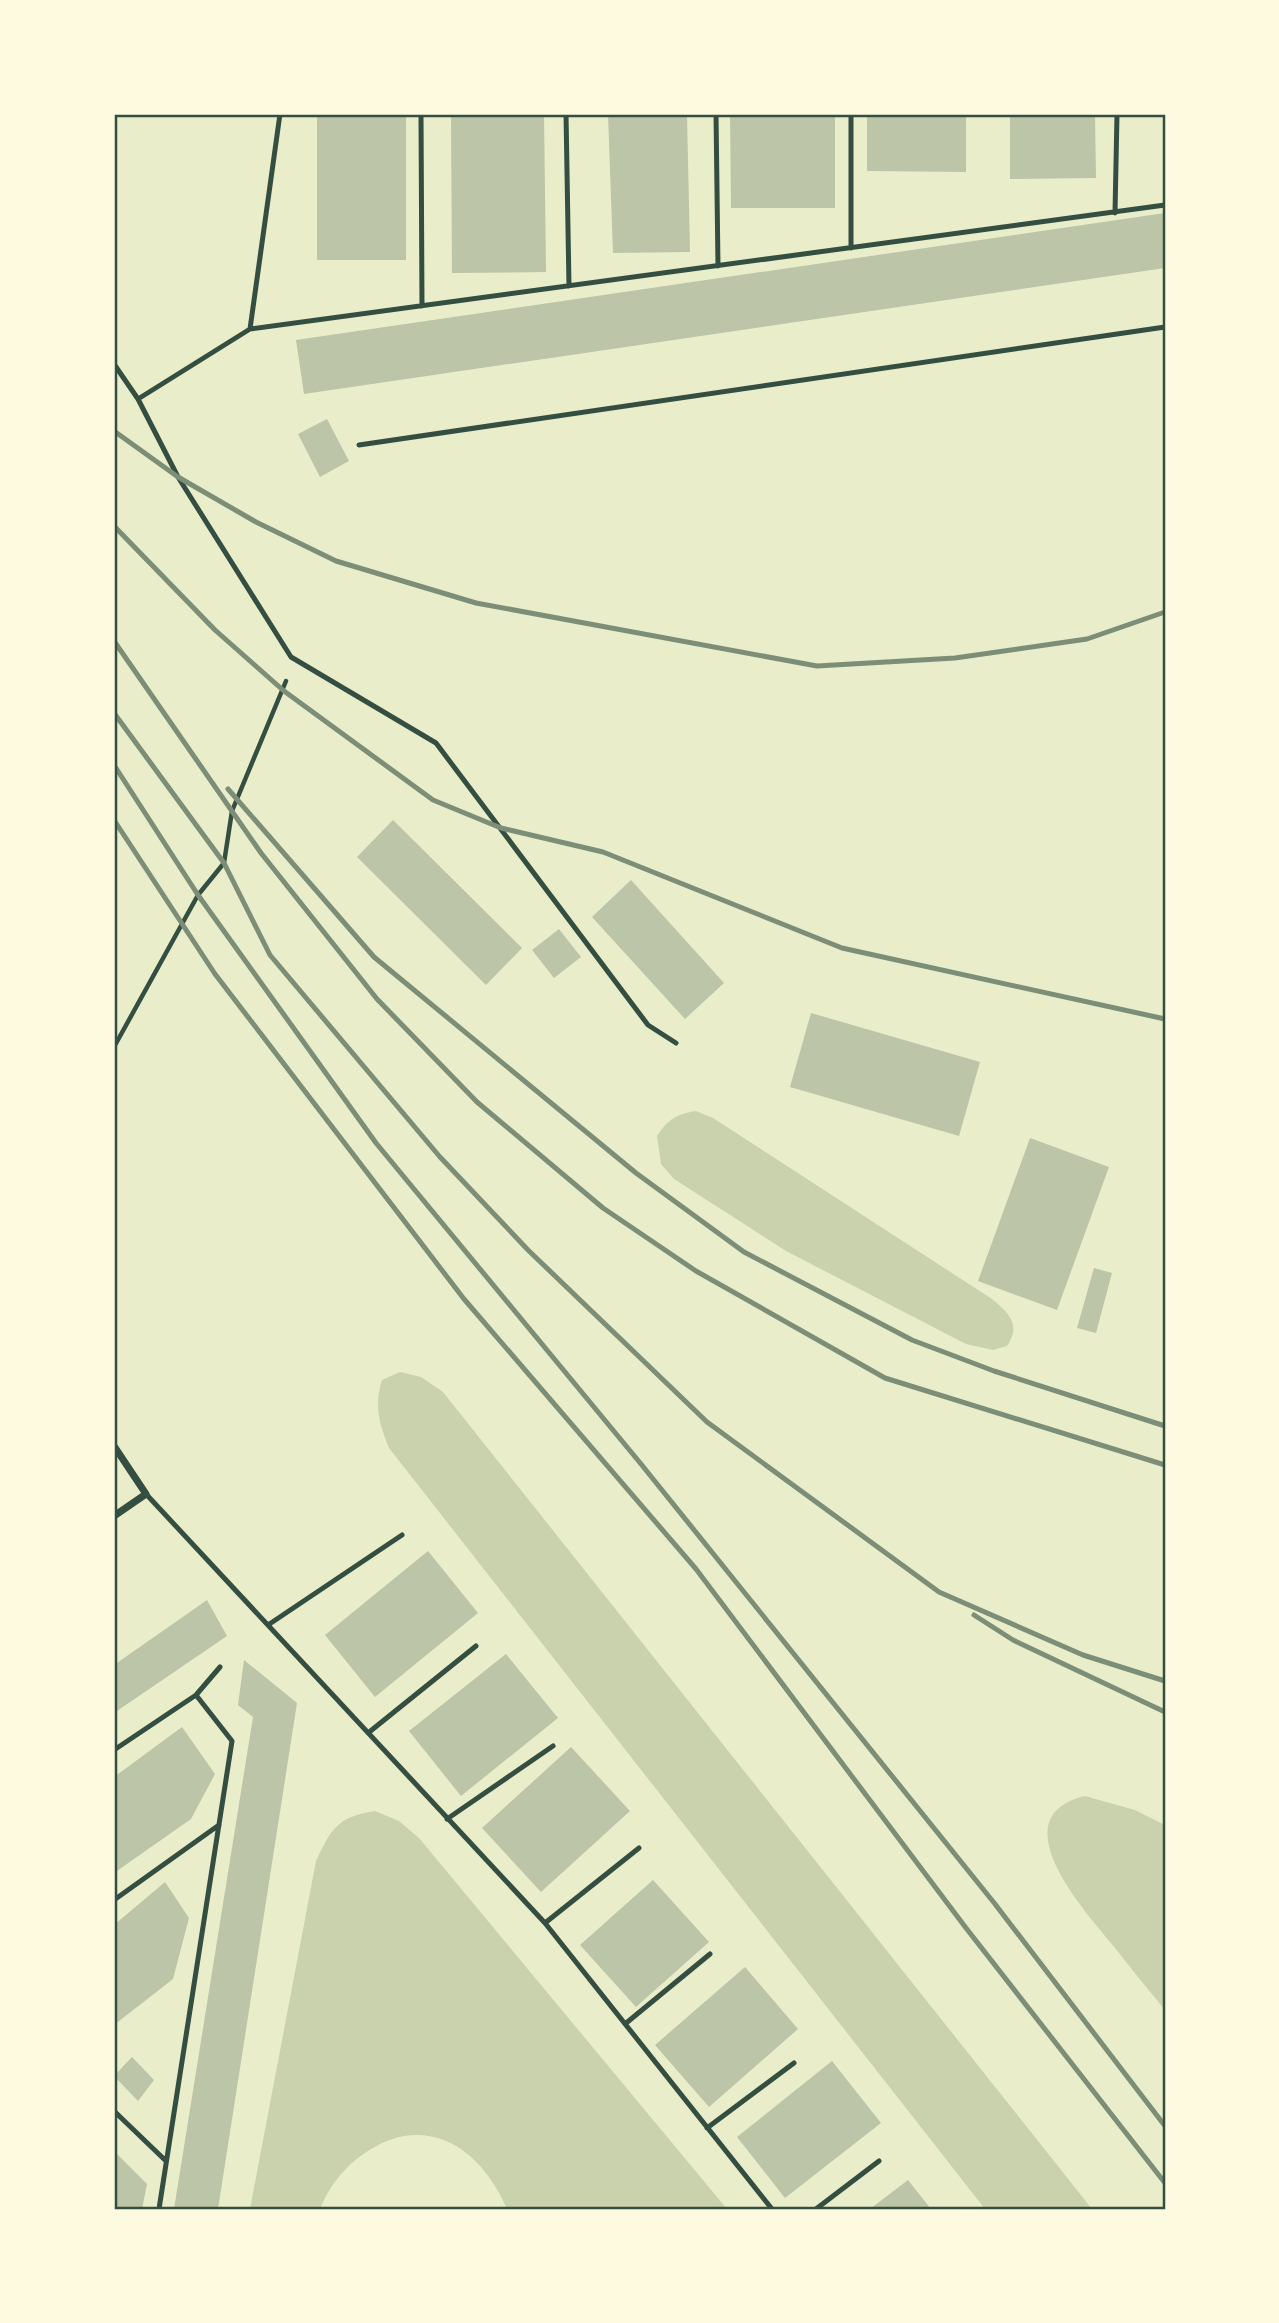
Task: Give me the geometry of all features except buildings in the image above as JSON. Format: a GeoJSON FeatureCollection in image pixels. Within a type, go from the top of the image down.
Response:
{"type":"FeatureCollection","features":[{"type":"Feature","properties":{"kind":"street"},"geometry":{"type":"LineString","coordinates":[[114,1446],[146,1494],[114,1516]]}},
{"type":"Feature","properties":{"kind":"lane"},"geometry":{"type":"LineString","coordinates":[[250,329],[280,114]]}},
{"type":"Feature","properties":{"kind":"lane"},"geometry":{"type":"LineString","coordinates":[[421,114],[422,306]]}},
{"type":"Feature","properties":{"kind":"lane"},"geometry":{"type":"LineString","coordinates":[[566,114],[569,286]]}},
{"type":"Feature","properties":{"kind":"lane"},"geometry":{"type":"LineString","coordinates":[[716,114],[718,266]]}},
{"type":"Feature","properties":{"kind":"lane"},"geometry":{"type":"LineString","coordinates":[[851,114],[851,248]]}},
{"type":"Feature","properties":{"kind":"lane"},"geometry":{"type":"LineString","coordinates":[[1115,213],[1117,114]]}},
{"type":"Feature","properties":{"kind":"lane"},"geometry":{"type":"LineString","coordinates":[[138,399],[250,329],[1165,205]]}},
{"type":"Feature","properties":{"kind":"lane"},"geometry":{"type":"LineString","coordinates":[[359,445],[1165,327]]}},
{"type":"Feature","properties":{"kind":"lane"},"geometry":{"type":"LineString","coordinates":[[114,364],[138,399],[178,477],[291,656],[436,743],[648,1025],[676,1043]]}},
{"type":"Feature","properties":{"kind":"lane"},"geometry":{"type":"LineString","coordinates":[[146,1494],[545,1923],[772,2209]]}},
{"type":"Feature","properties":{"kind":"lane"},"geometry":{"type":"LineString","coordinates":[[268,1625],[402,1535]]}},
{"type":"Feature","properties":{"kind":"lane"},"geometry":{"type":"LineString","coordinates":[[368,1733],[476,1646]]}},
{"type":"Feature","properties":{"kind":"lane"},"geometry":{"type":"LineString","coordinates":[[114,1750],[196,1695],[220,1667]]}},
{"type":"Feature","properties":{"kind":"lane"},"geometry":{"type":"LineString","coordinates":[[159,2209],[232,1741],[196,1695]]}},
{"type":"Feature","properties":{"kind":"lane"},"geometry":{"type":"LineString","coordinates":[[447,1819],[553,1746]]}},
{"type":"Feature","properties":{"kind":"lane"},"geometry":{"type":"LineString","coordinates":[[114,1899],[219,1825]]}},
{"type":"Feature","properties":{"kind":"lane"},"geometry":{"type":"LineString","coordinates":[[545,1923],[639,1848]]}},
{"type":"Feature","properties":{"kind":"lane"},"geometry":{"type":"LineString","coordinates":[[625,2024],[710,1954]]}},
{"type":"Feature","properties":{"kind":"lane"},"geometry":{"type":"LineString","coordinates":[[707,2128],[794,2063]]}},
{"type":"Feature","properties":{"kind":"lane"},"geometry":{"type":"LineString","coordinates":[[114,2110],[166,2161]]}},
{"type":"Feature","properties":{"kind":"lane"},"geometry":{"type":"LineString","coordinates":[[816,2209],[879,2161]]}},
{"type":"Feature","properties":{"kind":"path"},"geometry":{"type":"LineString","coordinates":[[114,1046],[198,895],[225,863],[232,811],[284,691],[291,656]]}},
{"type":"Feature","properties":{"kind":"green space"},"geometry":{"type":"Polygon","coordinates":[[[696,1111],[713,1118],[992,1299],[1012,1320],[1013,1332],[1007,1346],[993,1350],[966,1344],[786,1251],[674,1179],[661,1164],[657,1136],[674,1118],[696,1111]]]}},
{"type":"Feature","properties":{"kind":"green space"},"geometry":{"type":"Polygon","coordinates":[[[400,1372],[421,1377],[443,1392],[1092,2209],[985,2209],[389,1448],[380,1422],[378,1398],[382,1380],[400,1372]]]}},
{"type":"Feature","properties":{"kind":"green space"},"geometry":{"type":"Polygon","coordinates":[[[1085,1796],[1135,1810],[1165,1825],[1165,2010],[1083,1908],[1055,1864],[1048,1842],[1049,1822],[1061,1807],[1085,1796]]]}},
{"type":"Feature","properties":{"kind":"green space"},"geometry":{"type":"Polygon","coordinates":[[[375,1811],[399,1821],[419,1838],[727,2209],[507,2209],[481,2167],[464,2151],[446,2141],[425,2135],[404,2136],[381,2143],[358,2158],[336,2181],[320,2209],[250,2209],[316,1861],[337,1826],[352,1817],[375,1811]]]}},
{"type":"Feature","properties":{"kind":"railway"},"geometry":{"type":"LineString","coordinates":[[114,431],[178,477],[256,522],[336,561],[476,603],[817,666],[955,658],[1087,639],[1165,612]]}},
{"type":"Feature","properties":{"kind":"railway"},"geometry":{"type":"LineString","coordinates":[[114,526],[215,630],[284,691],[433,800],[501,828],[603,852],[842,948],[1165,1019]]}},
{"type":"Feature","properties":{"kind":"railway"},"geometry":{"type":"LineString","coordinates":[[114,641],[261,853],[377,999],[477,1102],[603,1208],[696,1271],[885,1378],[1165,1465]]}},
{"type":"Feature","properties":{"kind":"railway"},"geometry":{"type":"LineString","coordinates":[[114,713],[224,863],[270,955],[440,1157],[528,1250],[707,1422],[939,1592],[1083,1655],[1165,1681]]}},
{"type":"Feature","properties":{"kind":"railway"},"geometry":{"type":"LineString","coordinates":[[114,765],[198,895],[376,1143],[641,1464],[995,1904],[1165,2126]]}},
{"type":"Feature","properties":{"kind":"railway"},"geometry":{"type":"LineString","coordinates":[[228,789],[374,957],[636,1173],[744,1252],[912,1340],[994,1371],[1165,1426]]}},
{"type":"Feature","properties":{"kind":"railway"},"geometry":{"type":"LineString","coordinates":[[114,820],[215,974],[464,1299],[696,1569],[966,1928],[1165,2183]]}},
{"type":"Feature","properties":{"kind":"railway"},"geometry":{"type":"LineString","coordinates":[[974,1615],[1013,1640],[1165,1712]]}}]}
